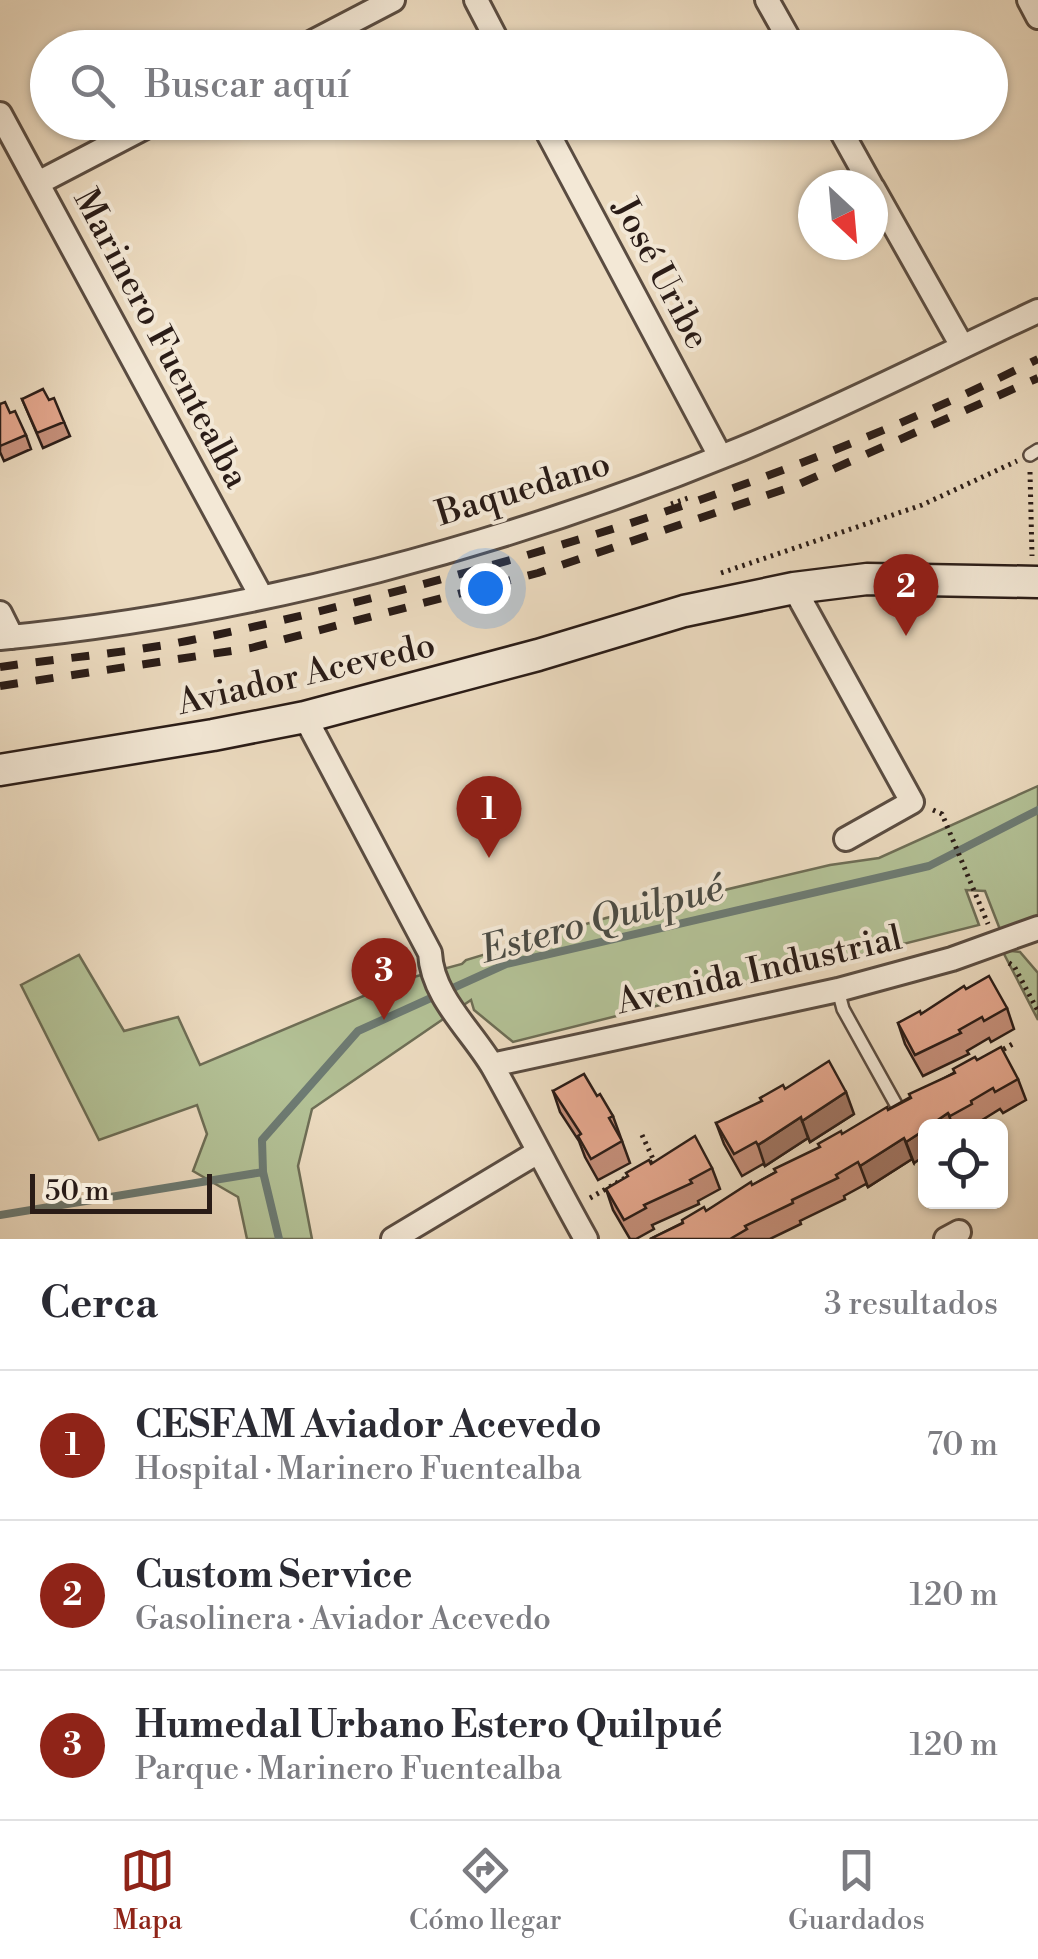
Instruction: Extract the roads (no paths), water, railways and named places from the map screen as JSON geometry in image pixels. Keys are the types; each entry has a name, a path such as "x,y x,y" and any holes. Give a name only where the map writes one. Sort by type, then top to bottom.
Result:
{"main road":[{"name":"Aviador Acevedo","path":"0,770 213,736 304,717 538,655 684,611 794,588 866,579 1035,582"}],"street":[{"path":"336,30 394,0"},
{"path":"476,0 492,30"},
{"path":"768,0 784,30"},
{"path":"1028,0 1038,16"},
{"name":"Marinero Fuentealba","path":"0,114 262,596"},
{"path":"38,183 121,140"},
{"name":"José Uribe","path":"552,140 720,456"},
{"path":"846,140 863,170"},
{"path":"888,215 962,346"},
{"name":"Baquedano","path":"6,638 147,620 262,596 490,538 612,499 720,456 1038,312"},
{"path":"794,588 912,802 846,839"},
{"path":"0,614 6,638"},
{"path":"304,717 430,954 431,970 454,1014 492,1065 586,1239"},
{"name":"Avenida Industrial","path":"492,1065 838,990 1036,934"},
{"path":"393,1239 538,1152"}],"lane":[{"path":"838,990 843,1009 898,1108"}],"waterway":[{"name":"Estero Quilpué","path":"279,1239 263,1172 262,1140 358,1031 506,964 929,866 1038,810"},
{"path":"0,1215 263,1172"}],"railway":[{"path":"0,667 141,649 230,632 524,556 785,469 913,417 1038,359"},
{"path":"0,686 251,648 538,573 797,485 1038,378"}],"place":[{"name":"Custom Service","path":"906,636"},
{"name":"CESFAM Aviador Acevedo","path":"489,858"},
{"name":"Humedal Urbano Estero Quilpué","path":"384,1020"}]}
